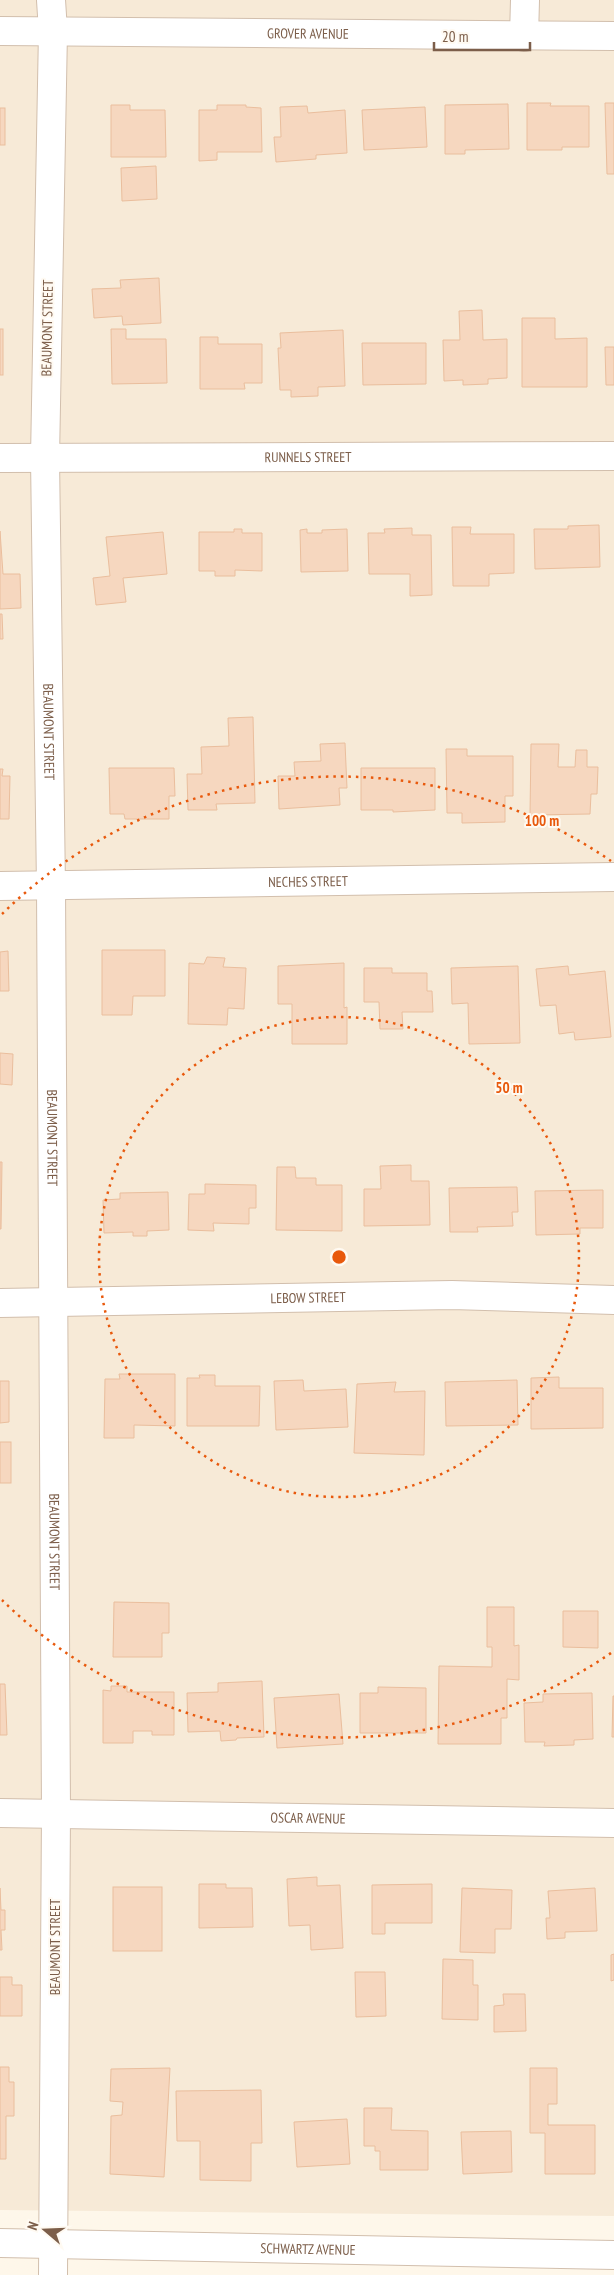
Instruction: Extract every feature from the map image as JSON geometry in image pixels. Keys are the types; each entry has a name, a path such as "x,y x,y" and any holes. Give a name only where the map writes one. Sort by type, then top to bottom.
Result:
{"street":[{"name":"BEAUMONT STREET","path":"51,0 53,31 45,458 51,887 56,1812 53,2275"},
{"path":"524,37 525,0"},
{"name":"GROVER AVENUE","path":"0,31 524,37 614,36"},
{"name":"RUNNELS STREET","path":"0,458 614,456"},
{"name":"NECHES STREET","path":"0,886 51,887 614,877"},
{"name":"LEBOW STREET","path":"0,1303 452,1296 614,1300"},
{"name":"OSCAR AVENUE","path":"0,1813 56,1812 614,1824"},
{"name":"SCHWARTZ AVENUE","path":"0,2243 53,2243 489,2264 614,2255"}],"shaded area":[{"path":"0,0 614,0 614,2216 0,2210"}],"building":[{"path":"527,103 551,103 550,106 589,106 589,147 562,147 562,150 527,150"},
{"path":"605,103 614,103 614,174 607,174"},
{"path":"508,104 509,149 465,150 465,154 445,154 445,105"},
{"path":"111,105 130,105 130,110 165,110 166,157 111,157"},
{"path":"217,105 246,105 246,107 261,108 262,152 217,152 217,160 199,161 199,110 217,110"},
{"path":"307,106 308,113 345,110 347,153 316,155 316,159 276,162 274,137 281,137 280,107"},
{"path":"425,107 427,147 364,150 362,110"},
{"path":"0,108 5,108 5,145 0,145"},
{"path":"156,166 157,199 122,201 121,168"},
{"path":"159,278 161,323 123,325 122,316 94,318 92,289 121,288 120,280"},
{"path":"482,310 483,340 507,339 507,378 488,379 488,384 463,385 463,380 444,381 443,340 460,340 459,311"},
{"path":"522,318 555,318 555,339 587,338 587,387 522,387"},
{"path":"0,329 3,329 3,375 0,375"},
{"path":"111,329 126,329 126,339 166,339 167,383 112,384"},
{"path":"343,330 345,386 318,387 318,396 291,397 291,390 280,390 278,348 281,348 280,333"},
{"path":"200,337 218,337 218,344 262,344 262,383 244,383 245,389 200,389"},
{"path":"362,343 426,343 426,384 363,385"},
{"path":"605,347 614,347 614,385 606,385"},
{"path":"599,525 600,567 535,569 534,529 568,529 568,526"},
{"path":"452,527 471,527 470,534 514,534 514,573 489,574 489,586 453,586"},
{"path":"412,528 412,535 431,535 432,595 410,596 410,574 369,574 368,533 385,533 384,529"},
{"path":"234,529 242,529 242,533 262,533 262,571 235,570 235,576 215,576 215,571 199,571 199,532 234,532"},
{"path":"307,529 307,533 322,533 322,530 347,529 348,571 301,572 300,530"},
{"path":"0,531 3,574 20,574 21,608 0,609"},
{"path":"163,532 167,574 123,578 126,602 96,605 93,578 110,576 106,537"},
{"path":"0,614 2,614 3,639 0,639"},
{"path":"253,717 255,803 216,804 217,810 188,810 187,774 202,774 201,747 229,746 228,718"},
{"path":"345,743 347,788 339,788 340,805 279,809 278,776 295,776 294,762 321,761 320,744"},
{"path":"531,744 559,744 558,767 575,767 576,750 587,750 587,767 598,767 597,794 591,794 590,814 530,815"},
{"path":"446,749 467,749 467,756 513,756 513,796 505,796 505,822 462,823 462,813 447,813"},
{"path":"109,768 174,768 175,796 169,796 169,819 125,819 124,814 110,814"},
{"path":"361,768 435,768 435,810 393,812 393,810 361,810"},
{"path":"0,769 3,769 2,776 10,776 9,819 0,819"},
{"path":"102,950 165,950 165,996 133,996 132,1015 102,1015"},
{"path":"8,951 9,991 0,991 0,952"},
{"path":"207,957 225,958 223,967 246,968 244,1009 228,1008 227,1025 188,1024 189,963 204,964"},
{"path":"344,963 344,1008 347,1007 347,1044 292,1044 292,1004 278,1004 278,966"},
{"path":"518,966 520,1043 469,1044 468,1003 452,1004 451,968"},
{"path":"568,966 569,975 605,971 611,1037 575,1040 574,1032 559,1034 556,1005 540,1006 536,969"},
{"path":"364,968 392,968 392,973 427,973 427,991 432,991 433,1012 402,1012 403,1029 380,1029 379,1002 364,1002"},
{"path":"0,1053 13,1054 12,1085 0,1084"},
{"path":"0,1162 2,1162 1,1229 0,1229"},
{"path":"411,1165 411,1181 429,1181 430,1225 364,1226 364,1189 381,1189 380,1166"},
{"path":"277,1167 295,1167 296,1178 316,1178 316,1185 342,1185 342,1231 276,1230"},
{"path":"205,1184 256,1185 256,1208 249,1208 249,1224 213,1223 214,1231 188,1230 189,1194 205,1194"},
{"path":"517,1187 518,1212 512,1212 513,1226 477,1227 478,1232 450,1232 449,1188"},
{"path":"603,1190 603,1228 580,1228 580,1234 536,1235 535,1191"},
{"path":"168,1192 169,1230 147,1231 147,1236 133,1236 133,1232 104,1233 103,1200 120,1199 120,1193"},
{"path":"119,1374 175,1374 175,1426 134,1425 134,1438 104,1438 105,1379 120,1379"},
{"path":"199,1375 215,1375 215,1386 260,1386 259,1426 187,1426 187,1378 200,1378"},
{"path":"559,1377 559,1388 603,1388 603,1428 531,1429 531,1378"},
{"path":"303,1380 304,1391 346,1389 348,1427 276,1430 274,1381"},
{"path":"517,1380 518,1425 446,1426 445,1382"},
{"path":"0,1381 9,1381 9,1422 0,1423"},
{"path":"396,1382 394,1392 425,1391 424,1455 354,1453 357,1384"},
{"path":"0,1442 11,1442 11,1483 0,1483"},
{"path":"114,1602 169,1603 169,1633 162,1633 162,1657 113,1657"},
{"path":"487,1607 514,1607 514,1646 519,1645 519,1680 507,1679 507,1718 501,1718 501,1744 438,1744 439,1666 492,1667 492,1647 487,1647"},
{"path":"563,1611 598,1611 598,1648 563,1647"},
{"path":"262,1681 264,1737 237,1738 236,1740 221,1741 220,1731 188,1732 187,1693 218,1692 218,1683"},
{"path":"0,1684 5,1684 7,1735 0,1735"},
{"path":"111,1686 127,1686 127,1692 174,1692 174,1735 152,1735 152,1731 133,1731 133,1743 103,1743 103,1690 111,1691"},
{"path":"378,1687 426,1688 426,1733 360,1733 360,1693 378,1693"},
{"path":"592,1693 593,1739 574,1740 574,1745 544,1746 545,1742 525,1742 524,1703 543,1702 543,1694"},
{"path":"339,1694 343,1744 277,1748 274,1698"},
{"path":"613,1696 614,1737 612,1737"},
{"path":"317,1877 317,1886 340,1885 343,1948 311,1950 310,1925 289,1926 287,1879"},
{"path":"199,1884 226,1884 226,1888 252,1888 253,1927 199,1928"},
{"path":"432,1884 432,1923 385,1923 385,1934 372,1934 372,1885"},
{"path":"113,1887 162,1887 162,1951 113,1951"},
{"path":"0,1888 1,1910 5,1910 5,1930 1,1930 2,1950 0,1950"},
{"path":"462,1888 512,1890 511,1929 495,1929 495,1953 460,1952"},
{"path":"595,1888 597,1931 565,1932 565,1938 547,1939 546,1918 550,1918 548,1891"},
{"path":"614,1954 614,1980 611,1981 611,1955"},
{"path":"443,1959 473,1960 473,1985 478,1985 478,2020 442,2019"},
{"path":"355,1972 385,1972 386,2016 356,2017"},
{"path":"0,1977 12,1977 12,1985 22,1985 22,2016 0,2016"},
{"path":"503,1994 525,1994 526,2031 494,2032 494,2006 504,2005"},
{"path":"0,2067 9,2067 9,2082 14,2082 14,2116 6,2116 6,2159 0,2159"},
{"path":"170,2068 164,2177 110,2174 111,2116 122,2115 123,2102 110,2101 111,2069"},
{"path":"530,2068 557,2068 557,2104 548,2104 548,2125 595,2125 595,2174 545,2174 545,2133 530,2133"},
{"path":"261,2090 262,2143 251,2143 251,2181 200,2180 200,2141 177,2141 176,2091"},
{"path":"364,2108 392,2108 391,2130 428,2131 428,2170 380,2170 380,2151 375,2151 375,2146 364,2146"},
{"path":"347,2119 350,2164 297,2167 294,2122"},
{"path":"511,2131 512,2172 463,2174 461,2132"}]}
